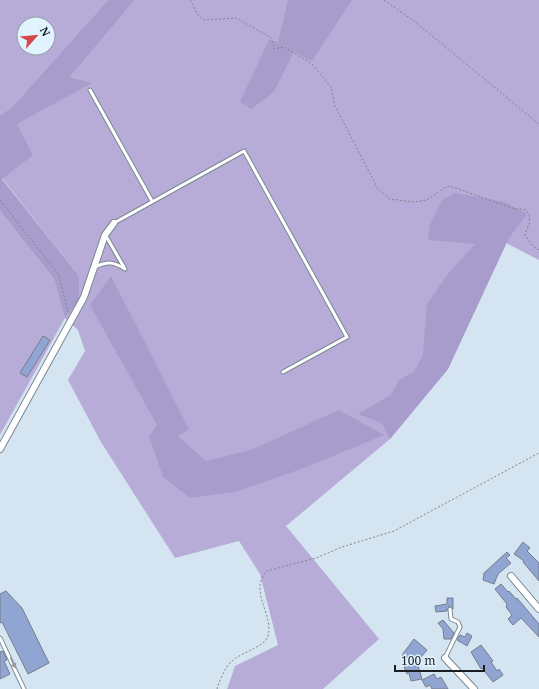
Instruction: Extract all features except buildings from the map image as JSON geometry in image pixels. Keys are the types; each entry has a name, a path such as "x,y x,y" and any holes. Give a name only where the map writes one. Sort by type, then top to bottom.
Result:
{"street":[{"path":"0,449 74,317 84,297 105,235 114,223"},
{"path":"511,576 539,609"},
{"path":"445,658 474,689"}],"lane":[{"path":"90,90 152,201"},
{"path":"114,223 244,151 347,337 283,372"},
{"path":"94,267 104,263 114,262 125,269 105,235"},
{"path":"445,658 460,627 458,622 450,617 450,609"},
{"path":"0,638 24,689"}],"path":[{"path":"190,0 198,15 204,20 236,18 270,37 274,44 274,49 284,47 317,70 331,87 335,106 371,177 378,189 390,199 414,202 427,200 444,188 450,186 512,208 526,210 530,216 525,236 533,246 539,250"},
{"path":"384,0 414,21 539,124"},
{"path":"0,200 59,275 68,313 74,317"},
{"path":"217,689 232,661 263,642 268,636 268,628 259,587 263,576 267,571 316,558 342,547 394,531 539,453"}],"shaded area":[{"path":"0,0 108,0 11,108 0,115"},
{"path":"108,0 135,0 70,77 92,83 17,124 33,155 2,179 79,276 79,300 65,318 54,279 0,211 0,115 11,108"},
{"path":"135,0 539,0 539,260 506,243 448,369 390,439 286,526 379,639 323,689 227,689 235,666 278,645 260,574 239,541 175,558 101,442 68,380 85,351 78,330 65,318 0,435 0,211 54,279 65,317 79,300 79,276 2,178 16,124 91,83 70,77"},
{"path":"288,0 352,0 312,61 294,52 273,93 251,109 240,102 269,40 278,42"},
{"path":"455,193 505,202 527,214 509,238 448,369 390,439 382,423 358,414 391,395 399,380 414,372 423,355 427,304 448,274 475,244 428,240 430,225 442,200"},
{"path":"111,276 189,429 178,436 206,461 251,450 339,410 384,435 304,468 235,492 190,498 163,477 149,436 157,425 90,305"}]}
